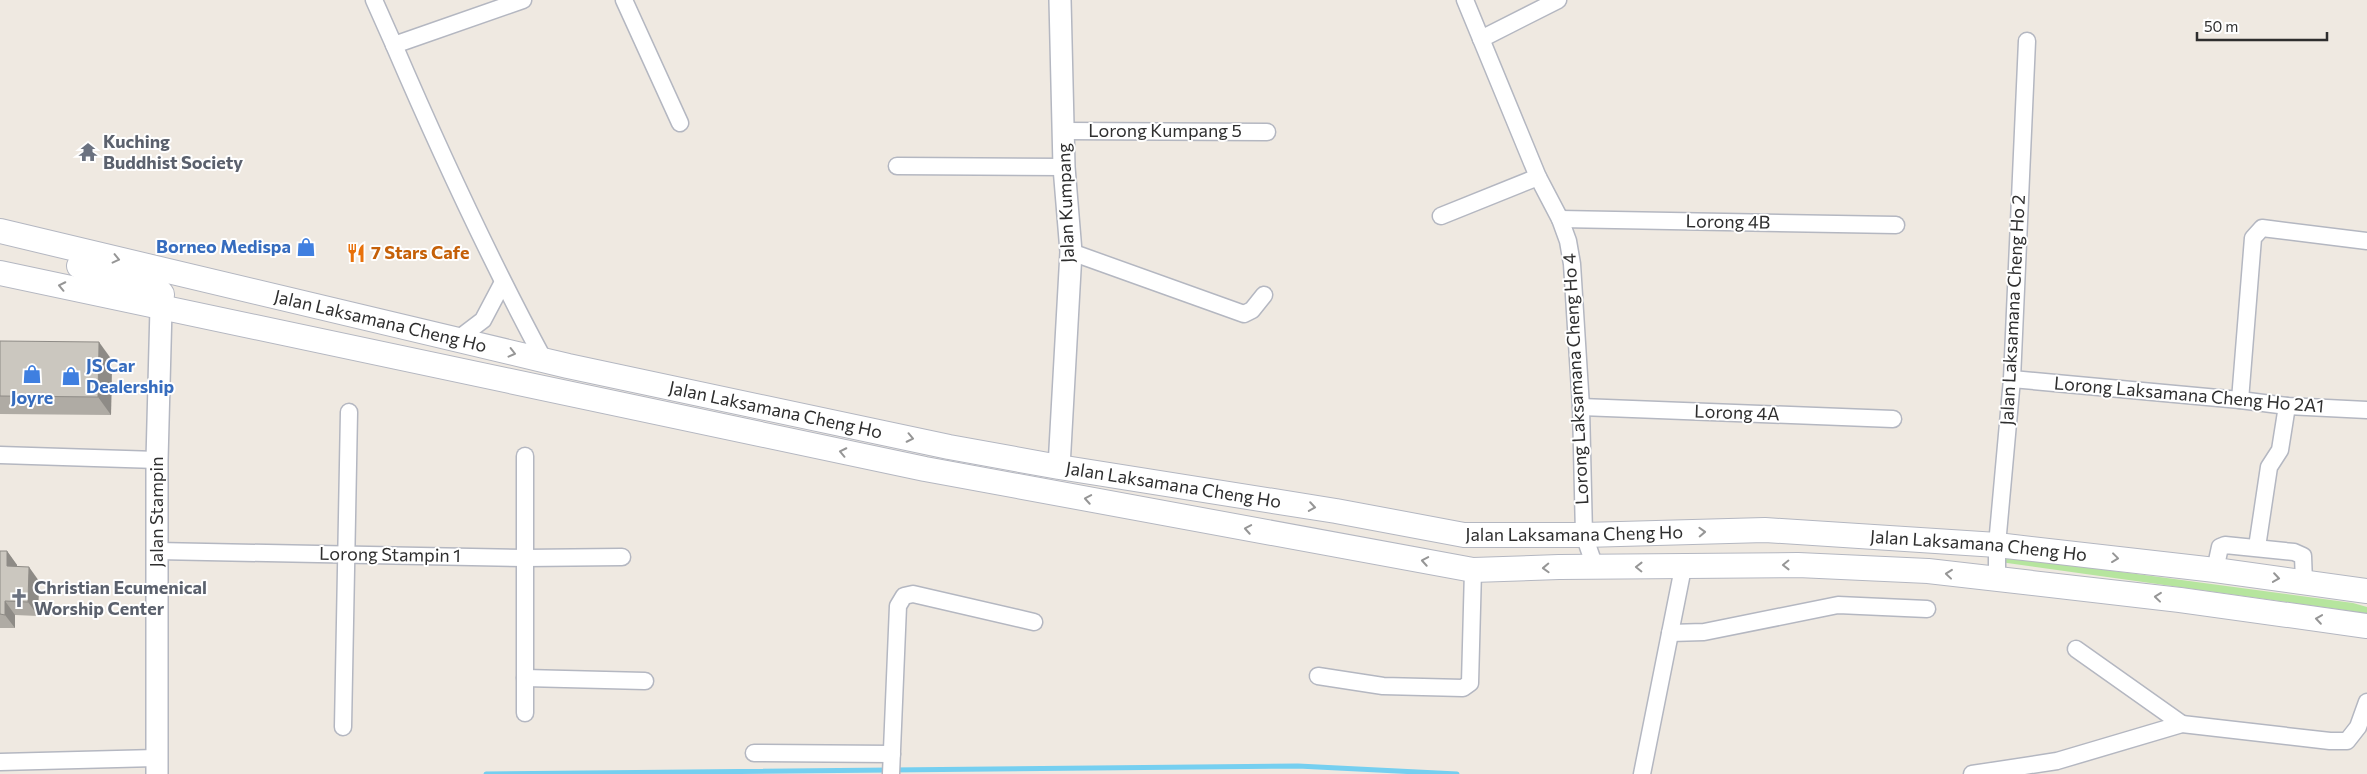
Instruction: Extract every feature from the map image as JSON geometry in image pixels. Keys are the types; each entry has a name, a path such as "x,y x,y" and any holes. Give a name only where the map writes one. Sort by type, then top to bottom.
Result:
{"main road":[{"path":"0,232 6,239 30,252 156,287 162,294 161,308"},
{"name":"Jalan Laksamana Cheng Ho","path":"0,232 544,360 949,447 1059,467 1327,509 1464,535 1584,535 1764,530 1997,544 2215,570 2367,591"},
{"name":"Jalan Laksamana Cheng Ho","path":"0,273 925,469 1473,570 1798,565 1928,572 2180,600 2367,626"}],"street":[{"path":"374,0 429,126 502,284 544,360"},
{"path":"394,45 523,0"},
{"path":"624,0 680,123"},
{"name":"Jalan Kumpang","path":"1059,467 1071,252 1064,167 1060,0"},
{"name":"Lorong Laksamana Cheng Ho 4","path":"1465,0 1538,177 1560,219 1568,241 1572,264 1581,407 1584,535 1595,567"},
{"path":"1481,39 1558,0"},
{"name":"Jalan Laksamana Cheng Ho 2","path":"1997,579 1997,544 2012,379 2026,41"},
{"name":"Lorong Kumpang 5","path":"1063,131 1267,132"},
{"path":"896,166 1064,167"},
{"path":"1440,216 1538,177"},
{"name":"Lorong 4B","path":"1560,219 1896,225"},
{"path":"2240,400 2253,238 2262,228 2367,241"},
{"path":"1071,252 1244,314 1252,310 1264,295"},
{"path":"458,339 483,320 502,284"},
{"name":"Jalan Stampin","path":"157,767 157,460 161,308"},
{"name":"Lorong Laksamana Cheng Ho 2A1","path":"2012,379 2287,406 2367,410"},
{"path":"2257,547 2269,467 2280,450 2287,406"},
{"name":"Lorong 4A","path":"1581,407 1894,419"},
{"path":"342,727 349,412"},
{"path":"0,455 157,460"},
{"path":"524,456 525,713"},
{"path":"2215,570 2220,547 2225,545 2257,547 2294,552 2303,556 2304,582"},
{"name":"Lorong Stampin 1","path":"157,551 524,558 622,557"},
{"path":"1642,774 1683,568"},
{"path":"1318,676 1383,686 1463,688 1470,683 1473,570"},
{"path":"754,753 891,764 898,606 904,596 913,594 1034,622"},
{"path":"1670,633 1704,632 1838,605 1926,609"},
{"path":"2076,650 2182,724"},
{"path":"525,678 645,681"},
{"path":"1972,774 2057,761 2182,724 2347,741 2358,727 2367,702"},
{"path":"0,762 157,767"}],"green space":[{"path":"2002,556 2353,603 2367,607 2367,615 2351,611 2000,562"}],"building":[{"path":"0,341 99,342 98,397 0,396"},
{"path":"0,551 7,551 7,566 29,567 28,602 5,601 5,615 0,614"}],"waterway":[{"path":"486,774 1298,766 1457,774"}],"place":[{"name":"Kuching Buddhist Society","path":"88,152"},
{"name":"Borneo Medispa","path":"306,247"},
{"name":"7 Stars Cafe","path":"356,253"},
{"name":"Joyre","path":"32,374"},
{"name":"JS Car Dealership","path":"71,376"},
{"name":"Christian Ecumenical Worship Center","path":"19,598"}]}
